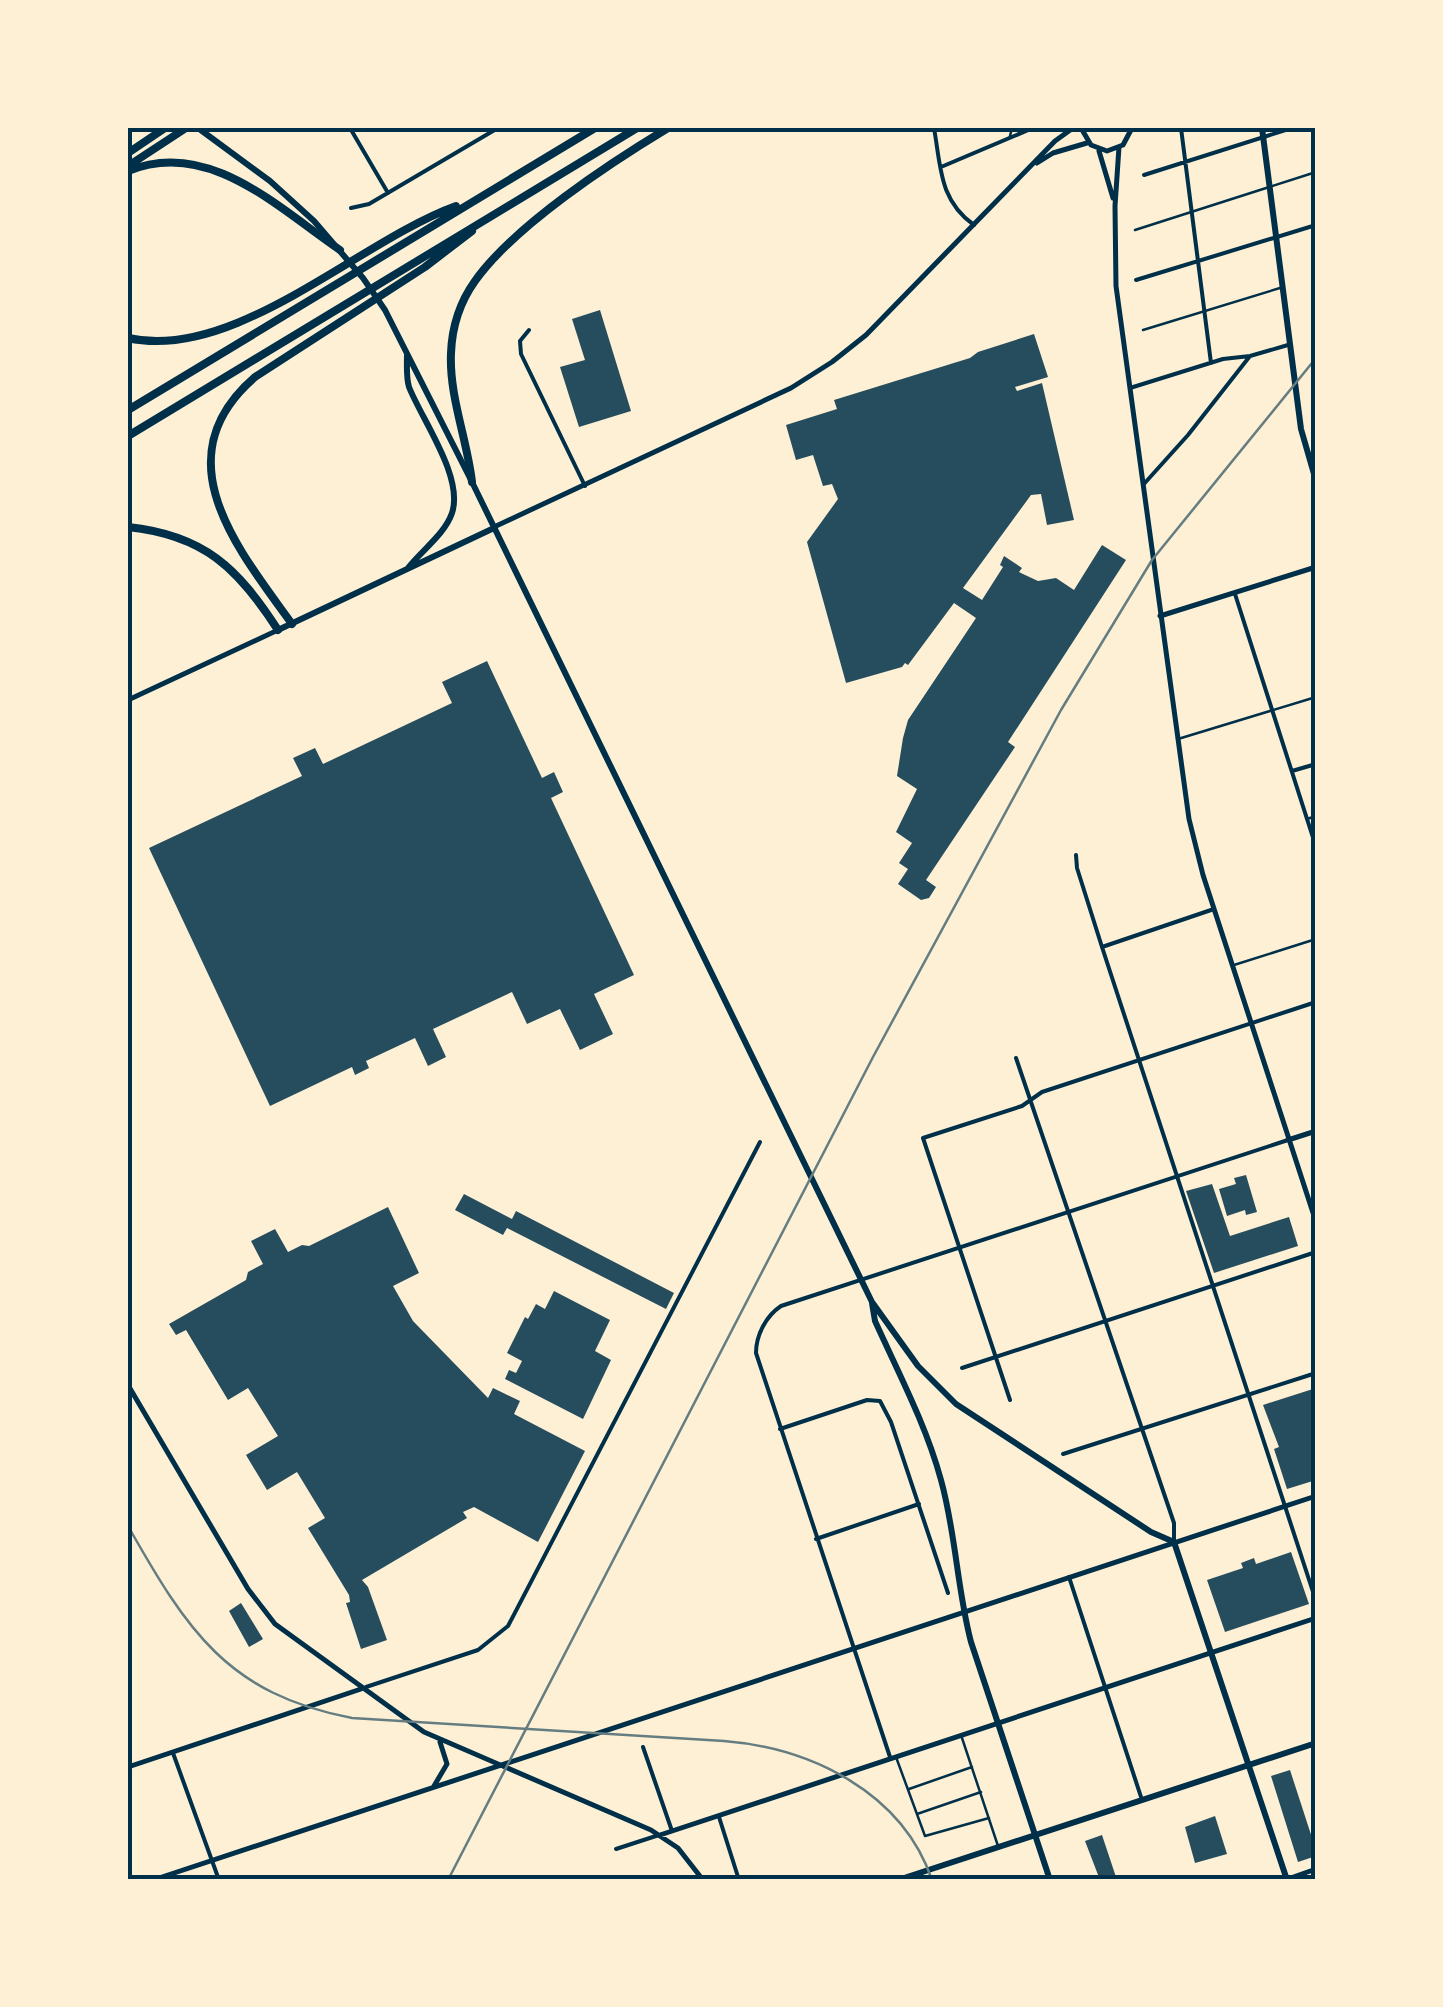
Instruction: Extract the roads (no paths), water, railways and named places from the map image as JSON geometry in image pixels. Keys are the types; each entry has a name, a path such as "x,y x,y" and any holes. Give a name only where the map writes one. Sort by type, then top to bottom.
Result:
{"highway":[{"path":"128,154 165,128"},
{"path":"128,169 186,128"},
{"path":"128,338 162,342 207,332 278,304 474,200 595,128"},
{"path":"128,436 637,128"},
{"path":"472,482 450,364 454,324 467,292 498,253 566,198 668,128"},
{"path":"128,169 174,160 217,170 340,250"},
{"path":"292,624 226,528 214,486 214,435 226,409 244,386 425,267 503,208"},
{"path":"128,410 335,283 369,257"},
{"path":"128,527 180,538 222,561 252,591 278,630"}],"main road":[{"path":"198,128 270,181 340,250 385,310 872,1302 918,1366 956,1404 1150,1532 1174,1542 1286,1879"},
{"path":"1262,132 1303,443 1316,481"},
{"path":"406,349 407,382 445,464 454,498 444,529 408,568"},
{"path":"278,630 494,528"},
{"path":"872,1302 874,1319 921,1420 941,1481 963,1611 1050,1880"},
{"path":"898,1880 1316,1743"}],"street":[{"path":"350,128 388,193"},
{"path":"351,208 369,204 498,128"},
{"path":"934,128 952,206 974,226"},
{"path":"941,168 1033,128"},
{"path":"494,528 791,388 832,362 866,335 1055,140 1073,128"},
{"path":"1081,128 1106,166 1115,206"},
{"path":"1133,128 1119,147 1116,286 1191,830 1316,1222"},
{"path":"1181,128 1211,362"},
{"path":"1144,175 1262,132 1292,128"},
{"path":"1030,167 1053,153 1088,142"},
{"path":"1098,149 1119,147"},
{"path":"1136,280 1316,225"},
{"path":"529,330 520,343 521,354 586,486"},
{"path":"1130,388 1211,362 1291,345"},
{"path":"1142,485 1188,436 1250,356"},
{"path":"1160,616 1316,567"},
{"path":"1235,594 1316,847"},
{"path":"128,700 278,630"},
{"path":"1292,771 1316,764"},
{"path":"1076,855 1138,1059 1316,1600"},
{"path":"1102,947 1214,910"},
{"path":"1010,1400 923,1138 1030,1100 1042,1092 1316,1002"},
{"path":"1016,1058 1174,1523 1174,1542"},
{"path":"893,1756 779,1429 756,1353 762,1328 782,1306 1316,1131"},
{"path":"128,1767 478,1650 496,1639 517,1612 760,1142"},
{"path":"962,1368 1316,1252"},
{"path":"1063,1454 1316,1373"},
{"path":"128,1385 260,1607 286,1633 408,1722 439,1740 660,1835 688,1858 703,1880"},
{"path":"779,1429 867,1400 879,1400 891,1422 948,1594"},
{"path":"153,1880 1316,1496"},
{"path":"816,1538 919,1504"},
{"path":"1069,1576 1142,1800"},
{"path":"616,1849 1316,1618"},
{"path":"434,1786 447,1764 439,1740"},
{"path":"643,1747 672,1830"},
{"path":"172,1752 220,1880"},
{"path":"718,1815 739,1880"},
{"path":"1286,1879 1316,1869"}],"lane":[{"path":"1010,138 1012,128"},
{"path":"1135,230 1316,172"},
{"path":"1143,330 1283,287"},
{"path":"1177,740 1316,697"},
{"path":"1306,819 1316,816"},
{"path":"1232,965 1316,939"},
{"path":"961,1734 999,1846"},
{"path":"893,1756 922,1832 928,1837 989,1818"},
{"path":"907,1789 972,1767"},
{"path":"916,1814 981,1792"}],"railway":[{"path":"448,1880 873,1057 1061,710 1152,560 1316,358"},
{"path":"128,1526 192,1626 215,1652 273,1692 352,1718 724,1741 789,1753 849,1780 876,1799 918,1849 932,1880"}]}
